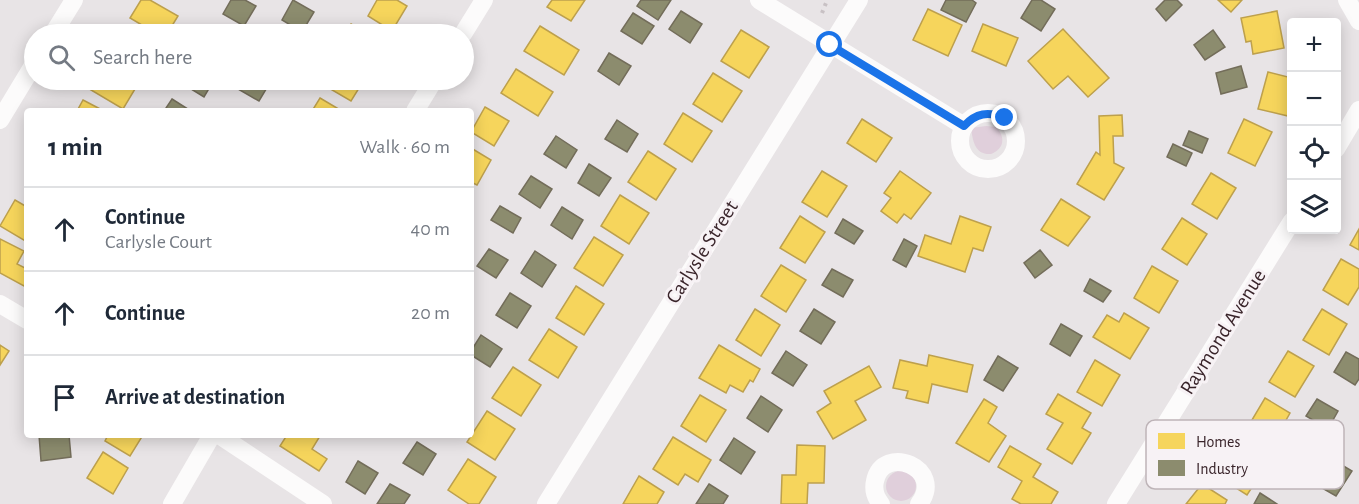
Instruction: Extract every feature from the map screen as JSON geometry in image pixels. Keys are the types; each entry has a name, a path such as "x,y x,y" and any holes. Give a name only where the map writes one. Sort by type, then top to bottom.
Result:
{"street":[{"path":"59,24 74,0"},
{"path":"469,24 484,0"},
{"path":"759,0 964,126"},
{"name":"Carlysle Street","path":"546,504 859,0"},
{"path":"1347,0 1359,21"},
{"path":"0,120 24,80"},
{"path":"417,108 428,90"},
{"path":"1341,141 1359,110"},
{"name":"Raymond Avenue","path":"1168,420 1287,229"},
{"path":"0,304 24,318"},
{"path":"172,504 210,438"},
{"path":"224,438 323,504"},
{"name":"Raymond Avenue","path":"1116,504 1146,456"},
{"path":"881,504 875,493 877,476 888,464 896,462 913,465 924,478 926,486 921,503"}],"path":[{"path":"822,13 826,3"}],"shaded area":[{"path":"996,127 1002,139 999,149 991,154 978,150 971,128"},
{"path":"901,471 911,476 916,486 911,496 901,501 891,496 886,486 891,476"}],"building: Homes":[{"path":"141,0 150,0 178,16 173,24 140,24 130,18"},
{"path":"377,0 397,0 407,6 396,24 381,24 368,16"},
{"path":"552,0 585,0 571,21 547,7"},
{"path":"1218,0 1242,0 1231,12"},
{"path":"928,9 962,25 948,56 913,40"},
{"path":"1277,11 1284,48 1253,54 1251,41 1246,42 1241,18"},
{"path":"983,24 1018,38 1006,66 972,51"},
{"path":"540,26 579,50 564,75 524,51"},
{"path":"1063,29 1109,78 1088,97 1068,76 1053,89 1028,61"},
{"path":"741,30 769,47 749,78 721,61"},
{"path":"516,69 553,92 538,116 501,93"},
{"path":"1268,72 1287,77 1287,116 1258,109"},
{"path":"713,73 742,91 722,122 693,104"},
{"path":"91,90 134,90 124,108"},
{"path":"332,90 358,90 351,101"},
{"path":"320,98 337,108 314,108"},
{"path":"83,100 98,108 79,108"},
{"path":"485,107 509,121 494,146 474,134 474,127"},
{"path":"683,113 712,131 692,162 664,144"},
{"path":"1122,115 1123,136 1113,136 1114,163 1124,168 1104,200 1077,184 1096,152 1100,155 1099,116"},
{"path":"862,119 892,138 876,162 847,143"},
{"path":"1244,119 1272,132 1255,166 1228,153"},
{"path":"474,150 491,160 477,185 474,184"},
{"path":"648,151 676,169 656,200 628,182"},
{"path":"822,171 847,186 827,217 802,202"},
{"path":"900,171 931,193 911,219 904,214 897,223 881,211 891,198 884,193"},
{"path":"1211,173 1236,188 1217,219 1192,204"},
{"path":"620,195 649,213 629,244 601,226"},
{"path":"1061,199 1090,217 1068,246 1041,230"},
{"path":"15,200 24,205 24,240 0,226"},
{"path":"800,216 825,232 805,263 780,248"},
{"path":"960,216 991,227 983,251 973,248 965,272 918,256 925,235 951,244"},
{"path":"1182,218 1207,234 1187,265 1162,249"},
{"path":"1359,229 1359,250 1350,245"},
{"path":"594,237 623,255 603,286 574,268"},
{"path":"0,239 24,251 17,264 24,268 24,286 0,273"},
{"path":"1341,259 1359,269 1359,287 1348,305 1323,290"},
{"path":"781,265 806,280 786,312 761,296"},
{"path":"1152,266 1178,281 1159,313 1134,298"},
{"path":"576,286 604,304 584,335 556,318"},
{"path":"755,309 780,325 761,356 736,340"},
{"path":"1322,309 1347,324 1329,355 1303,340"},
{"path":"1124,313 1149,328 1130,359 1093,337 1107,315 1119,322"},
{"path":"549,329 577,347 558,378 529,360"},
{"path":"0,345 9,351 0,365"},
{"path":"719,345 760,369 753,382 750,380 743,392 730,385 726,393 699,378"},
{"path":"1288,351 1314,366 1295,397 1269,382"},
{"path":"929,355 973,365 967,392 932,384 928,403 906,398 908,391 893,388 900,360 927,366"},
{"path":"1095,360 1120,375 1102,406 1077,392"},
{"path":"869,366 881,387 855,401 866,420 833,439 817,412 831,403 824,391"},
{"path":"513,367 541,385 521,416 492,398"},
{"path":"1058,394 1091,413 1082,428 1091,433 1072,464 1047,449 1063,423 1046,414"},
{"path":"700,395 726,410 706,442 681,426"},
{"path":"1265,398 1290,413 1286,420 1252,420"},
{"path":"984,399 997,407 988,423 1006,436 989,462 956,443"},
{"path":"487,411 515,429 495,460 467,442 470,438 474,438 474,431"},
{"path":"673,437 711,460 698,482 685,474 678,485 653,469"},
{"path":"106,438 141,438 130,456 105,441"},
{"path":"285,438 319,438 312,449 327,459 319,471 280,446"},
{"path":"797,445 825,446 824,483 808,483 807,504 781,504 782,475 796,475"},
{"path":"1010,446 1041,464 1033,477 1058,492 1051,504 1021,504 1012,499 1022,481 998,467"},
{"path":"103,452 128,468 113,494 87,478"},
{"path":"468,459 496,477 479,504 469,504 448,490"},
{"path":"639,476 664,492 657,504 623,504"},
{"path":"1198,489 1210,489 1227,500 1225,504 1186,504"},
{"path":"1238,489 1251,489 1247,495"}],"building: Industry":[{"path":"231,0 245,0 256,6 245,24 240,24 223,14"},
{"path":"293,0 314,12 307,24 289,24 282,20"},
{"path":"641,0 671,0 658,20 637,6"},
{"path":"946,0 972,0 976,3 966,22 941,10"},
{"path":"1032,0 1041,0 1055,9 1041,31 1021,18"},
{"path":"1165,0 1177,0 1182,5 1166,21 1156,9"},
{"path":"681,11 702,24 690,43 669,29"},
{"path":"633,13 654,26 642,44 621,31"},
{"path":"1213,30 1225,47 1205,60 1194,45"},
{"path":"609,53 631,66 619,85 598,71"},
{"path":"1241,66 1247,87 1221,94 1216,73"},
{"path":"193,90 208,90 204,97"},
{"path":"240,90 266,90 259,101"},
{"path":"172,99 186,108 166,108"},
{"path":"617,120 638,134 627,152 605,139"},
{"path":"1189,131 1208,139 1202,153 1183,145"},
{"path":"556,136 577,150 566,168 544,154"},
{"path":"1173,144 1192,153 1186,166 1167,157"},
{"path":"589,164 611,178 599,196 578,183"},
{"path":"531,176 552,189 540,208 519,194"},
{"path":"500,206 521,218 513,233 491,220"},
{"path":"562,207 583,220 572,239 551,225"},
{"path":"843,219 863,231 854,244 835,233"},
{"path":"904,239 917,246 906,267 893,260"},
{"path":"489,249 508,260 496,278 477,266"},
{"path":"1040,250 1052,265 1035,278 1024,263"},
{"path":"535,251 556,265 542,287 521,273"},
{"path":"832,269 853,280 843,297 822,285"},
{"path":"1090,279 1111,291 1103,302 1084,291"},
{"path":"510,293 531,306 517,328 496,315"},
{"path":"814,309 835,322 821,344 800,331"},
{"path":"1061,324 1082,336 1070,356 1050,344"},
{"path":"481,335 502,349 490,367 474,357 474,346"},
{"path":"786,351 807,365 793,386 772,373"},
{"path":"1346,352 1359,359 1359,379 1355,385 1334,372"},
{"path":"998,356 1018,368 1003,391 984,380"},
{"path":"761,396 782,410 768,432 747,418"},
{"path":"1317,399 1338,411 1333,420 1313,420 1306,416"},
{"path":"39,438 69,438 71,457 41,461"},
{"path":"734,438 755,452 741,474 720,460"},
{"path":"417,442 436,454 423,475 403,463"},
{"path":"358,461 378,473 365,494 346,482"},
{"path":"1344,466 1352,471 1344,484"},
{"path":"390,484 410,495 404,504 377,504"},
{"path":"709,484 728,496 723,504 696,504"},
{"path":"1324,489 1340,489 1336,496"},
{"path":"1260,493 1277,504 1254,504"}],"route":[{"path":"830,45 964,126 970,119 987,113 1005,118"}]}
